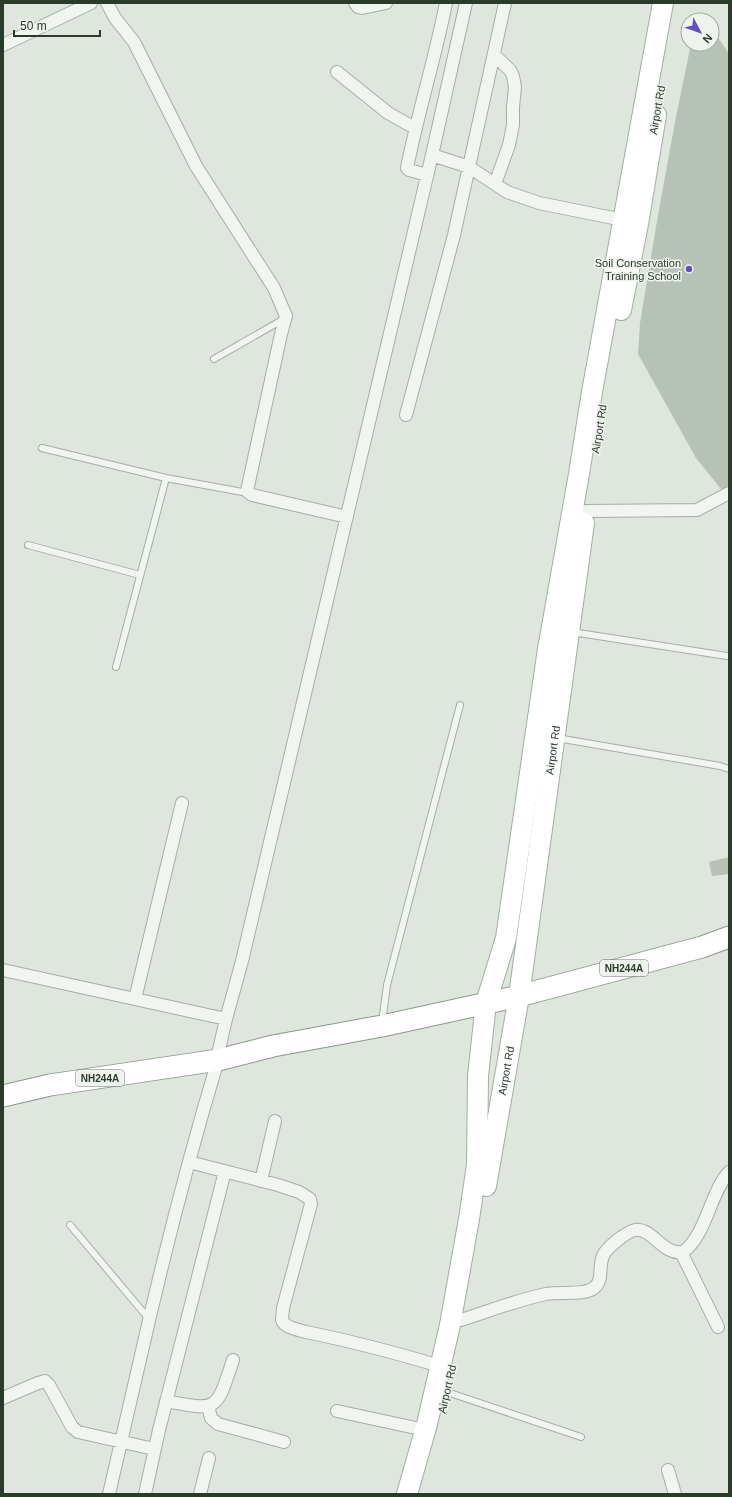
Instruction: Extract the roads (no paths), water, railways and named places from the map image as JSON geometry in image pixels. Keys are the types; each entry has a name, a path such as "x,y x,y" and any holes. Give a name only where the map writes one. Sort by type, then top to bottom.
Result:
{"highway":[{"name":"NH244A","path":"3,1096 50,1085 218,1060 273,1046 382,1026 519,996 702,947 729,937"}],"main road":[{"path":"407,1494 425,1430 450,1325 477,1165 478,1076 486,1003 506,938 548,649 623,220 663,3"},
{"name":"Airport Rd","path":"420,1494 447,1392 519,996 586,511 609,370 638,224 675,3"}],"street":[{"path":"3,45 91,3"},
{"path":"107,3 115,18 134,42 196,166 274,288 284,311 286,319 281,334 249,482 248,493 346,517"},
{"path":"355,3 358,7 362,8 386,3"},
{"path":"427,175 409,170 407,168 415,128 439,39 446,3"},
{"path":"406,415 454,235 464,165 494,56 505,3"},
{"path":"108,1494 125,1442 150,1320 196,1131 218,1060 226,1019 242,961 427,175 437,156 464,4"},
{"path":"494,56 510,70 515,87 513,124 509,145 495,184"},
{"path":"337,72 388,113 415,128"},
{"path":"437,156 464,165 507,192 539,203 623,220"},
{"path":"586,511 697,510 729,493"},
{"path":"135,999 182,803"},
{"path":"3,970 226,1019"},
{"path":"260,1180 275,1121"},
{"path":"189,1162 224,1170 299,1192 307,1197 311,1202 283,1308 282,1323 301,1330 372,1347 440,1366"},
{"path":"144,1494 150,1448 166,1401 224,1170"},
{"path":"461,1320 547,1294 590,1290 595,1287 600,1278 602,1261 606,1252 628,1232 636,1230 643,1231 673,1252 681,1252 690,1246 695,1239 715,1194 724,1177 729,1172"},
{"path":"681,1252 718,1327"},
{"path":"166,1401 202,1407 214,1404 221,1396 233,1360"},
{"path":"3,1398 38,1383 45,1382 49,1385 75,1430 82,1434 150,1448"},
{"path":"208,1406 211,1418 218,1424 284,1442"},
{"path":"337,1411 425,1430"},
{"path":"200,1494 209,1458"},
{"path":"668,1470 675,1494"}],"lane":[{"path":"214,359 286,319"},
{"path":"42,448 166,478 248,493"},
{"path":"116,667 166,478"},
{"path":"28,545 140,575"},
{"path":"569,631 728,656"},
{"path":"382,1026 387,985 460,705"},
{"path":"554,738 720,766 729,769"},
{"path":"70,1225 150,1320"},
{"path":"447,1392 581,1437"}],"place":[{"name":"Soil Conservation Training School","path":"689,269"}]}
